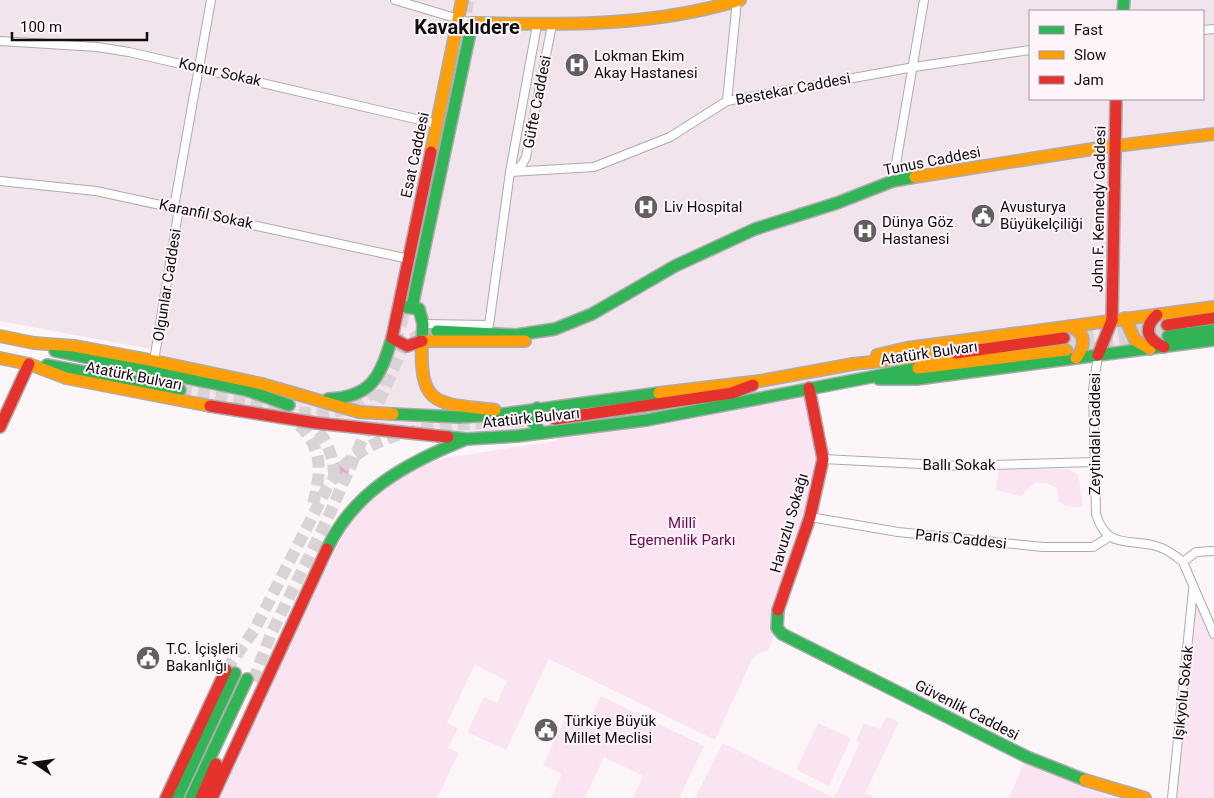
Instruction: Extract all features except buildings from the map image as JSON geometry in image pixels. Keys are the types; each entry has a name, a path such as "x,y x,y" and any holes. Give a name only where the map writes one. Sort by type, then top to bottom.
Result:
{"main road":[{"name":"Esat Caddesi","path":"311,399 343,399 362,394 376,379 392,338 462,0"},
{"path":"472,22 614,25 700,14 738,0"},
{"name":"Esat Caddesi","path":"412,307 472,22"},
{"name":"John F. Kennedy Caddesi","path":"1112,320 1116,100"},
{"name":"Tunus Caddesi","path":"438,331 516,335 555,328 592,314 675,266 755,230 837,203 893,181 1115,146 1214,134"},
{"path":"397,316 406,307 419,309 424,324 421,382 431,396 441,402 512,412"},
{"path":"854,364 907,348 1214,307"},
{"name":"Tunus Caddesi","path":"422,341 516,343 558,335 584,323 592,314"},
{"path":"1158,315 1150,323 1149,337 1153,342 1214,318"},
{"path":"1125,318 1135,340 1150,349"},
{"path":"1098,355 1112,320"},
{"path":"1071,326 1080,331 1084,340 1084,347 1076,358"},
{"path":"866,378 917,379 1150,349 1166,336 1214,330"},
{"name":"Atatürk Bulvarı","path":"0,336 34,343 74,346 262,384 359,412 459,417 512,412 733,383 760,382 854,364 956,353 1064,338"},
{"path":"1166,336 1214,340"},
{"path":"392,338 396,342 407,346 422,341"},
{"path":"34,343 73,355 246,390 289,405"},
{"name":"Atatürk Bulvarı","path":"0,358 29,364 66,378 276,418 467,439 541,433 648,420 912,369 1066,350"},
{"path":"0,427 29,364 68,368 180,390"},
{"path":"555,419 732,393 760,382"},
{"name":"Havuzlu Sokağı","path":"782,634 777,628 778,614 810,517 823,459 809,388"},
{"path":"537,408 534,422 541,433"},
{"path":"212,798 332,540 344,520 359,500 382,479 425,455 467,439"},
{"name":"Güvenlik Caddesi","path":"782,634 1042,764 1106,788 1145,798"},
{"path":"166,798 230,672 177,798"},
{"path":"191,798 250,680 201,798"}],"street":[{"name":"Olgunlar Caddesi","path":"154,362 211,0"},
{"path":"395,0 458,20 472,22"},
{"path":"727,101 738,0"},
{"path":"893,181 924,0"},
{"name":"Güfte Caddesi","path":"424,324 489,325 510,172 538,24"},
{"name":"Güfte Caddesi","path":"510,172 522,165 526,157 552,25"},
{"name":"Konur Sokak","path":"0,41 97,47 200,67 437,124"},
{"name":"Bestekar Caddesi","path":"510,172 594,167 670,137 727,101 914,66 1029,50"},
{"path":"524,100 538,102"},
{"name":"Karanfil Sokak","path":"0,181 89,190 177,207 409,259"},
{"name":"Zeytindalı Caddesi","path":"1098,355 1093,390 1096,514 1100,525 1110,537"},
{"name":"Ballı Sokak","path":"823,459 960,466 1095,462"},
{"name":"Paris Caddesi","path":"810,517 898,532 1042,548 1093,547 1110,537"},
{"path":"1110,537 1122,542 1156,546 1170,552 1183,562 1214,634"},
{"path":"1183,562 1196,552 1214,551"},
{"name":"Işıkyolu Sokak","path":"1172,798 1194,588"}],"shaded area":[{"path":"0,0 1214,0 1214,340 878,379 758,400 467,439 147,394 156,350 0,321"},
{"path":"340,462 346,465 349,471 346,477 340,480 334,477 331,471 334,465"}],"green space":[{"path":"419,309 422,341 396,342 401,311"},
{"name":"Millî Egemenlik Parkı","path":"809,388 823,459 777,628 768,651 758,653 752,659 715,740 549,659 506,750 467,732 484,697 497,703 507,681 475,665 447,723 458,728 448,748 459,753 437,798 220,798 303,615 350,523 365,507 405,472 444,458 557,441 557,438 576,435 577,428"},
{"path":"999,469 1068,469 1078,475 1083,506 1070,507 1059,502 1057,488 1046,483 1034,483 1021,496 996,490"},
{"path":"1194,588 1214,634 1214,798 1172,798"},
{"path":"601,696 704,746 679,798 633,798 643,776 604,757 585,798 551,798 562,774 543,765 569,711 589,720"},
{"path":"886,716 899,722 865,793 876,798 834,798 860,743 856,741 864,723 880,729"},
{"path":"818,723 851,738 829,786 796,770"},
{"path":"723,743 834,798 695,798"},
{"path":"1024,763 1114,798 1009,798"}],"tunnel":[{"path":"403,319 469,0"},
{"path":"395,343 403,319"},
{"path":"1064,338 1167,325"},
{"path":"253,681 271,634 326,522 401,352 416,337 437,331"},
{"path":"1066,350 1168,336"},
{"path":"281,410 310,413 339,411 364,399 375,389 383,376"},
{"path":"180,390 258,404 277,411 293,421 307,434 318,457 318,478 313,504"},
{"path":"307,418 319,431 328,446 333,462 334,480"},
{"path":"226,670 255,629 327,488 338,472 351,459 372,445 421,429 476,423 555,419"}],"traffic: fast":[{"path":"1123,10 1124,0"},
{"path":"412,307 471,28"},
{"path":"437,331 516,335 555,329 592,314 675,266 755,229 837,203 893,181 915,177"},
{"path":"406,307 419,309 423,324 422,341"},
{"path":"1168,336 1214,330"},
{"path":"328,399 355,394 372,382 383,364 392,338"},
{"path":"879,379 917,379 1214,340"},
{"path":"55,351 246,390 289,405"},
{"path":"47,365 180,390"},
{"path":"448,437 467,439 517,436 647,420 918,368"},
{"path":"393,414 459,417 495,415 659,393"},
{"path":"537,408 533,422 541,433"},
{"path":"327,549 338,529 352,511 384,481 422,459 464,440"},
{"path":"778,610 777,628 782,634 1027,757 1085,780"},
{"path":"177,798 235,673"},
{"path":"191,798 247,679"}],"traffic: slow":[{"path":"431,152 462,0"},
{"path":"471,28 472,23 574,24 640,20 706,9 740,0"},
{"path":"915,177 1099,148 1214,134"},
{"path":"877,355 907,348 1214,307"},
{"path":"1125,318 1135,340 1150,349"},
{"path":"1071,326 1080,333 1083,340 1082,349 1076,358"},
{"path":"0,336 34,343 74,346 154,361 262,384 359,412 393,414"},
{"path":"422,341 525,341"},
{"path":"422,341 424,379 428,390 436,398 459,406 495,410"},
{"path":"918,368 1066,350"},
{"path":"659,393 760,381 853,364 956,353"},
{"path":"0,358 29,364 66,378 210,406"},
{"path":"1085,780 1145,798"}],"traffic: jam":[{"path":"1112,320 1116,100"},
{"path":"422,341 407,346 392,338 431,152"},
{"path":"1157,315 1152,320 1148,329 1149,334 1154,341 1164,347"},
{"path":"1167,325 1214,318"},
{"path":"1098,355 1112,320"},
{"path":"956,353 1064,338"},
{"path":"0,427 29,364"},
{"path":"555,419 732,393 753,385"},
{"path":"778,610 810,517 823,459 809,388"},
{"path":"210,406 316,423 448,437"},
{"path":"212,798 327,549"},
{"path":"166,798 226,670"},
{"path":"201,798 216,764"}],"place":[{"name":"Lokman Ekim Akay Hastanesi","path":"577,65"},
{"name":"Liv Hospital","path":"646,207"},
{"name":"Avusturya Büyükelçiliği","path":"983,216"},
{"name":"Dünya Göz Hastanesi","path":"865,231"},
{"name":"T.C. İçişleri Bakanlığı","path":"148,658"},
{"name":"Türkiye Büyük Millet Meclisi","path":"546,730"}],"district":[{"name":"Kavaklıdere","path":"467,27"}]}
